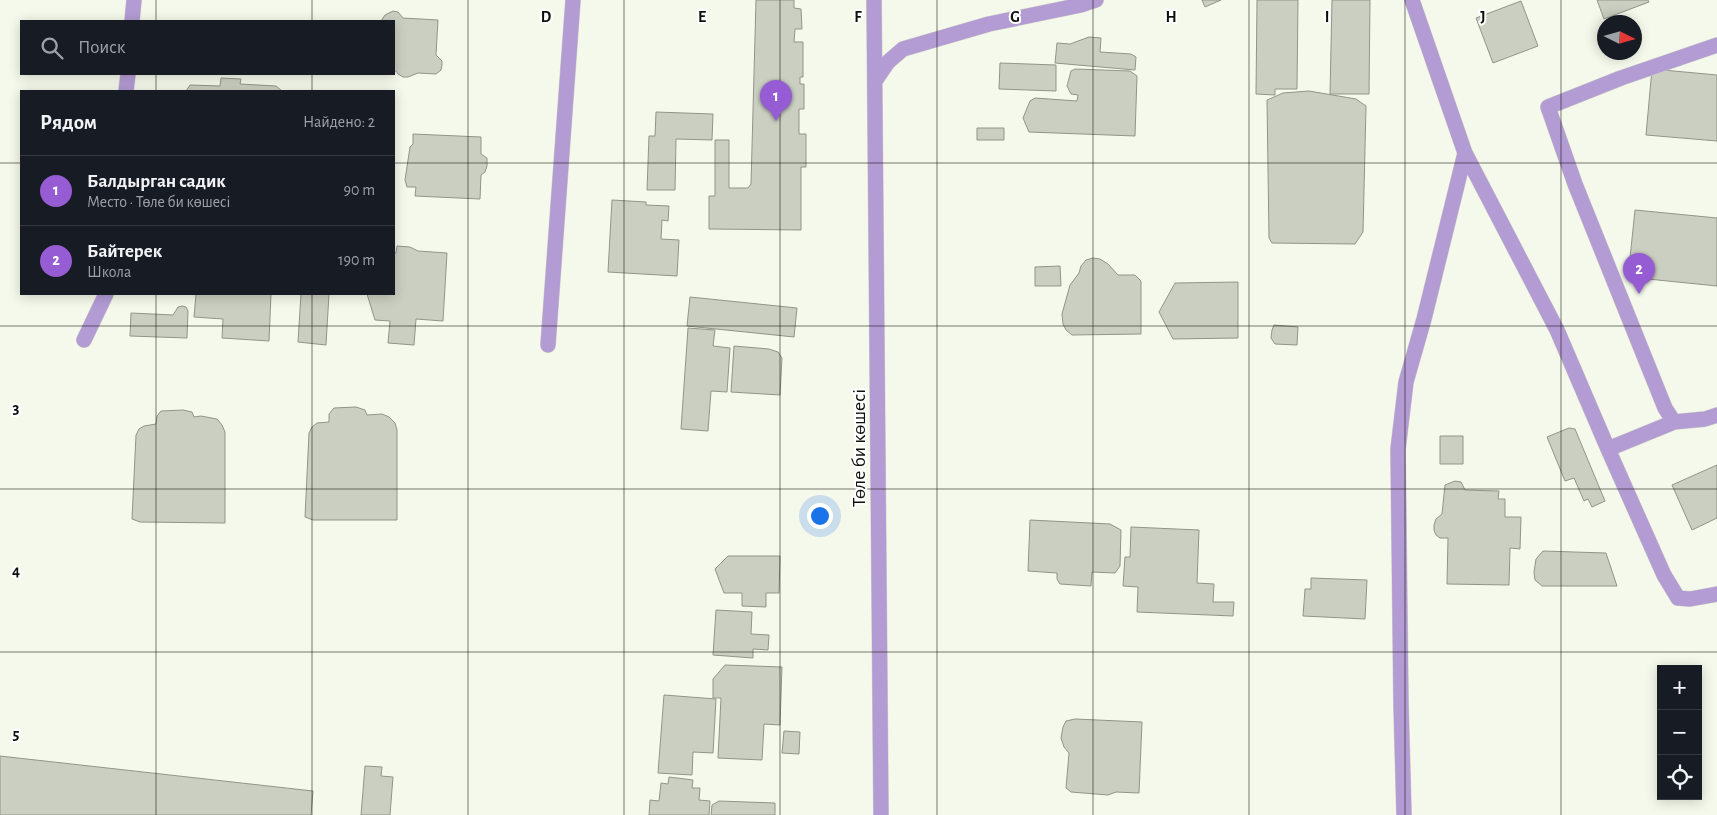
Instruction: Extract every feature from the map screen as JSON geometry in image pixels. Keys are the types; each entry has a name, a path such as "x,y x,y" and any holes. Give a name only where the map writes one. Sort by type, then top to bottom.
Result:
{"street":[{"path":"132,20 134,0"},
{"path":"548,345 573,0"},
{"name":"Төле би көшесі","path":"874,0 881,815"},
{"path":"875,81 888,62 902,49 989,24 1081,5 1096,0"},
{"path":"1412,0 1465,153 1557,330 1613,447 1664,575 1678,598 1690,599 1717,594"},
{"path":"1674,422 1661,400 1575,184 1548,106 1621,78 1717,45"},
{"path":"126,90 128,75"},
{"path":"1404,815 1400,705 1398,449 1406,382 1424,319 1465,153"},
{"path":"84,340 106,295"},
{"path":"1613,447 1674,422 1705,419 1717,415"}],"building":[{"path":"756,0 794,0 794,8 801,9 802,29 795,29 794,42 803,42 803,77 800,77 800,84 804,84 804,109 799,109 799,134 806,134 806,167 801,167 801,230 709,229 709,196 715,196 715,140 729,140 729,188 748,188 751,184"},
{"path":"1202,0 1221,0 1205,7"},
{"path":"1257,0 1298,0 1297,89 1275,89 1275,95 1256,94"},
{"path":"1332,0 1370,0 1369,94 1330,94"},
{"path":"1597,0 1648,0 1649,2 1615,15 1603,15"},
{"path":"1521,1 1538,46 1493,63 1476,18"},
{"path":"393,11 398,12 403,18 438,20 436,55 442,61 441,70 436,74 418,73 408,77 398,74 395,71 395,20 382,20 385,15"},
{"path":"1089,37 1101,38 1100,52 1131,54 1136,57 1135,70 1055,63 1057,43 1070,44"},
{"path":"1000,63 1056,65 1056,91 999,89"},
{"path":"1075,69 1130,71 1137,76 1135,136 1029,132 1023,118 1030,101 1035,98 1077,101 1078,95 1071,94 1067,86 1071,71"},
{"path":"1652,69 1717,75 1717,141 1646,135"},
{"path":"221,78 241,79 240,84 276,86 281,90 187,90 190,85 220,86"},
{"path":"1309,91 1356,99 1366,106 1363,232 1355,244 1272,243 1269,238 1267,100 1283,93"},
{"path":"656,112 713,114 712,140 676,139 675,190 647,190 649,136 655,136"},
{"path":"977,128 1004,128 1004,140 977,140"},
{"path":"413,134 481,137 481,154 487,158 487,166 485,172 481,175 480,199 415,196 416,187 407,187 405,180 410,147 413,144"},
{"path":"612,200 646,202 646,205 669,206 668,221 662,220 661,239 679,240 677,276 608,272"},
{"path":"1635,210 1717,218 1717,286 1628,277"},
{"path":"397,246 410,247 418,251 447,253 443,321 416,319 414,345 388,343 390,321 375,320 367,295 395,295"},
{"path":"1100,259 1108,264 1118,275 1135,275 1141,281 1141,334 1072,335 1066,330 1062,314 1070,285 1086,260"},
{"path":"1060,266 1061,286 1035,286 1035,267"},
{"path":"1238,282 1238,338 1173,339 1159,312 1175,283"},
{"path":"196,295 271,295 269,341 222,338 223,319 194,317"},
{"path":"301,295 329,295 326,345 298,342"},
{"path":"690,297 797,308 794,337 687,326"},
{"path":"178,307 186,307 188,311 187,338 130,336 131,313 173,315"},
{"path":"1274,325 1298,327 1297,345 1275,344 1271,338"},
{"path":"688,328 715,330 713,346 730,348 727,392 711,391 708,431 681,429"},
{"path":"734,346 769,349 778,352 782,358 780,395 731,392"},
{"path":"356,407 365,410 367,415 382,414 389,417 395,423 397,430 397,520 313,520 305,517 309,433 317,423 329,422 329,414 334,408"},
{"path":"183,410 192,412 194,417 201,416 217,419 225,432 225,523 140,522 132,519 136,435 139,429 144,426 156,424 157,416 161,411"},
{"path":"1569,428 1575,429 1605,501 1592,507 1588,499 1584,501 1574,478 1565,481 1547,437"},
{"path":"1440,436 1463,436 1463,464 1440,464"},
{"path":"1717,465 1717,518 1692,530 1672,485"},
{"path":"1455,481 1461,482 1465,490 1499,491 1498,499 1505,499 1505,517 1521,517 1520,549 1510,548 1509,585 1447,584 1448,538 1440,538 1436,535 1434,525 1436,519 1442,514 1445,485"},
{"path":"1030,520 1110,524 1121,530 1120,566 1115,573 1092,572 1091,586 1060,584 1057,579 1057,573 1028,571"},
{"path":"1131,527 1199,530 1197,583 1214,584 1213,602 1234,602 1233,616 1137,612 1138,587 1123,586 1125,557 1130,557"},
{"path":"1543,551 1606,553 1617,586 1542,586 1535,580 1534,572 1536,559"},
{"path":"728,556 780,556 779,593 766,593 766,607 742,606 742,593 724,593 715,569"},
{"path":"1311,578 1367,580 1365,619 1303,616 1305,589 1311,589"},
{"path":"716,610 752,612 751,634 769,635 768,650 753,649 753,658 713,655"},
{"path":"725,665 782,667 780,725 764,724 762,760 718,758 721,698 713,698 713,679"},
{"path":"664,695 716,699 713,753 693,752 692,775 658,773"},
{"path":"1075,719 1142,722 1139,793 1116,792 1108,795 1071,792 1066,788 1069,753 1064,747 1061,738 1066,721"},
{"path":"784,731 800,732 799,754 782,753"},
{"path":"0,756 313,791 311,815 0,815"},
{"path":"365,766 382,767 381,776 393,777 390,815 361,815"},
{"path":"669,777 693,780 692,788 700,788 699,800 710,801 709,815 649,815 650,800 659,801 661,783 668,784"},
{"path":"719,801 775,803 775,815 711,815 712,805"}],"place":[{"name":"Балдырган садик","path":"776,121"},
{"name":"Байтерек","path":"1639,294"}]}
